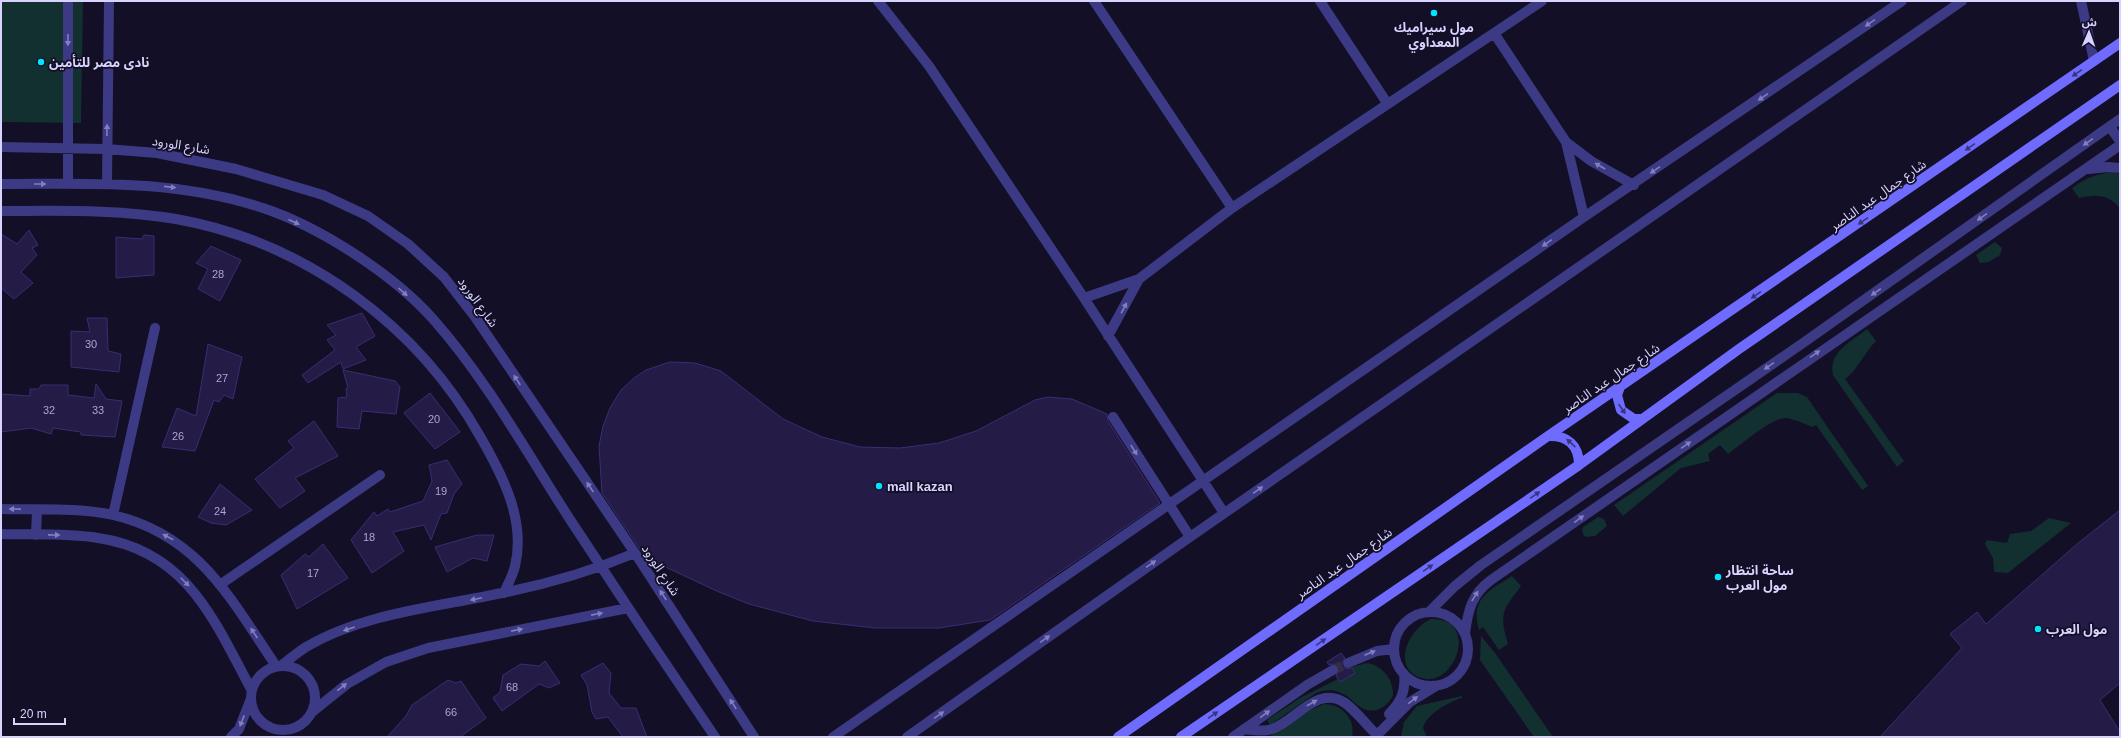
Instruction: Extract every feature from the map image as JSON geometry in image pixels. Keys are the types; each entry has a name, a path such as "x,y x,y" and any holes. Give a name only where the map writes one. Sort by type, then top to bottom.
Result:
{"main road":[{"name":"شارع جمال عبد الناصر","path":"1118,737 1548,436 2120,43"},
{"path":"1181,737 1579,465 1739,348 2120,85"},
{"path":"1620,387 1617,395 1621,410 1634,419 1642,419"},
{"path":"1548,436 1564,438 1571,442 1579,457 1579,465"}],"street":[{"path":"68,1 68,184"},
{"path":"106,183 109,1"},
{"path":"878,1 929,66 1084,298 1224,513"},
{"path":"1094,1 1232,208"},
{"path":"1320,1 1387,103"},
{"path":"1084,298 1139,279 1232,208 1387,103 1542,1"},
{"path":"833,737 1169,506 1584,217 1902,1"},
{"path":"907,737 1224,513 1962,1"},
{"path":"2081,1 2094,61"},
{"path":"1494,33 1566,142 1584,217"},
{"path":"1429,612 1454,586 1481,564 1792,350 2120,119"},
{"path":"2110,127 2120,141"},
{"path":"1566,142 1592,161 1634,184"},
{"path":"1465,633 1470,607 1482,587 1864,320 2120,145"},
{"name":"شارع الورود","path":"1,147 106,149 157,153 236,169 323,195 368,216 408,244 444,277 475,317 635,553 754,737"},
{"path":"2085,170 2102,167 2120,168"},
{"path":"1,184 132,183 199,190 264,208 325,236 382,272 432,318 474,370 601,567 714,737"},
{"path":"1,211 99,211 188,222 259,242 308,265 354,294 397,329 434,369 467,412 494,460 514,510 518,538 515,566 504,593"},
{"path":"1108,336 1139,279"},
{"path":"113,515 156,328"},
{"path":"1114,416 1169,506 1190,537"},
{"path":"220,584 380,474"},
{"path":"1,509 96,512 113,515 145,525 175,540 201,562 220,584 279,666 299,670 308,678 315,694 312,712"},
{"path":"36,535 37,510"},
{"path":"1,534 99,538 131,546 161,561 186,582 207,608 251,689"},
{"path":"231,737 239,729 250,702 251,689 256,679 265,670 279,666 306,647 338,632 372,621 504,593 601,567 635,553"},
{"path":"274,737 289,732 305,722 312,712 347,684 386,662 428,648 628,608"},
{"path":"1372,735 1410,702 1450,681 1459,674 1465,665 1468,654 1468,643 1465,633 1459,624 1450,617 1440,613 1429,612 1418,614 1408,620 1400,628 1395,638 1394,649 1397,663 1404,674 1414,682 1427,686 1440,685"},
{"path":"1348,663 1377,651 1394,649"},
{"path":"1233,737 1307,685 1333,670"},
{"path":"1372,735 1400,701 1404,688 1404,674"},
{"path":"1244,729 1272,729 1312,702 1330,698 1345,703 1372,735"},
{"path":"250,702 254,713 261,722 271,728 289,732"}],"green space":[{"name":"نادى مصر للتأمين","path":"1,1 83,1 81,123 1,122"},
{"path":"2113,172 2120,174 2120,208 2111,200 2101,196 2079,198 2072,188 2091,177"},
{"path":"1995,242 2002,248 2000,255 1989,262 1980,263 1976,255"},
{"path":"1867,329 1876,341 1853,372 1845,379 1904,461 1897,467 1833,375 1832,367 1837,354 1848,343"},
{"path":"1777,393 1798,393 1807,397 1868,486 1862,490 1816,425 1813,427 1796,420 1786,418 1772,422 1728,454 1720,445 1708,454 1710,461 1681,468 1623,516 1614,505"},
{"path":"1598,517 1604,519 1607,526 1595,536 1586,537 1583,534 1582,528"},
{"path":"2049,518 2071,523 2008,573 1994,572 1993,558 1985,544 1987,540 2007,543 2010,534 2031,531"},
{"path":"1512,576 1521,586 1506,607 1503,619 1508,644 1499,650 1483,627 1479,630 1477,610 1479,603 1489,591"},
{"path":"1431,619 1446,621 1455,629 1459,640 1458,652 1452,664 1444,673 1433,679 1421,678 1412,673 1407,666 1405,658 1406,648 1410,639 1423,624"},
{"path":"1481,636 1495,653 1553,737 1534,737 1480,660"},
{"path":"1367,663 1378,667 1386,674 1393,689 1391,699 1380,709 1371,711 1367,710 1359,706 1344,694 1332,690 1316,693 1270,725 1267,720 1300,698 1338,679 1340,682 1354,673 1351,667"},
{"path":"1462,696 1462,698 1451,702 1433,713 1423,728 1427,737 1401,737 1404,722 1417,706"},
{"path":"1324,704 1337,707 1346,714 1352,724 1352,737 1269,737 1308,711"}],"building":[{"path":"29,230 38,245 32,248 37,255 21,272 33,283 14,299 1,288 1,234 17,244"},
{"path":"144,235 154,236 154,275 116,278 116,237 142,239"},
{"path":"211,246 241,260 220,301 198,289 208,269 196,263"},
{"path":"362,313 375,336 356,347 366,360 343,369 341,362 308,383 302,375 335,350 327,340 336,335 327,325"},
{"path":"87,318 107,318 108,351 121,354 119,372 71,367 71,331 90,332"},
{"path":"208,344 242,357 233,399 224,395 219,402 214,400 195,451 162,447 177,408 196,416"},
{"name":"mall kazan","path":"670,362 695,363 721,371 783,419 822,437 860,447 900,448 939,443 976,431 1035,400 1048,397 1072,399 1107,414 1108,421 1160,503 990,620 939,628 875,628 813,621 749,604 719,592 646,558 602,493 599,446 603,426 610,408 621,390 634,378 646,370"},
{"path":"343,370 395,381 400,387 396,414 362,411 359,429 337,427 338,398 347,397 346,389 348,388"},
{"path":"96,384 106,399 122,401 115,437 81,435 81,432 53,428 51,434 31,428 1,432 1,394 30,396 30,389 39,389 41,385 68,385 68,395 94,398"},
{"path":"430,393 460,432 435,449 404,413"},
{"path":"314,421 338,456 295,478 305,491 280,508 255,479 294,448 288,441"},
{"path":"447,460 462,484 454,494 447,513 441,514 431,540 424,525 393,532 404,551 372,573 351,540 374,512 377,516 388,509 390,512 423,501 432,481 429,465"},
{"path":"220,484 252,510 226,525 211,523 198,517"},
{"name":"مول العرب","path":"2120,510 2120,683 2100,700 2120,732 2120,737 1880,737 1962,648 1950,634 1977,612 1986,624 2077,544"},
{"path":"477,535 494,535 487,561 473,558 447,572 435,547"},
{"path":"323,544 348,578 297,609 281,575 305,554 309,557"},
{"path":"1341,653 1345,658 1342,662 1342,666 1347,669 1352,668 1355,673 1340,682 1336,676 1339,670 1338,666 1333,664 1329,665 1327,662"},
{"path":"545,661 560,683 549,688 539,684 502,711 493,698 500,692 503,675 521,664 539,666"},
{"path":"603,663 611,673 609,693 621,708 636,708 647,737 623,737 608,717 596,719 592,712 587,685 581,675"},
{"path":"448,680 456,683 461,681 486,718 460,737 387,737 406,716 412,705"}],"tunnel":[{"path":"1333,670 1348,663"}],"place":[{"name":"مول سيراميك المعداوي","path":"1434,13"},
{"name":"نادى مصر للتأمين","path":"41,62"},
{"name":"mall kazan","path":"879,486"},
{"name":"ساحة انتظار مول العرب","path":"1718,577"},
{"name":"مول العرب","path":"2038,629"}]}
